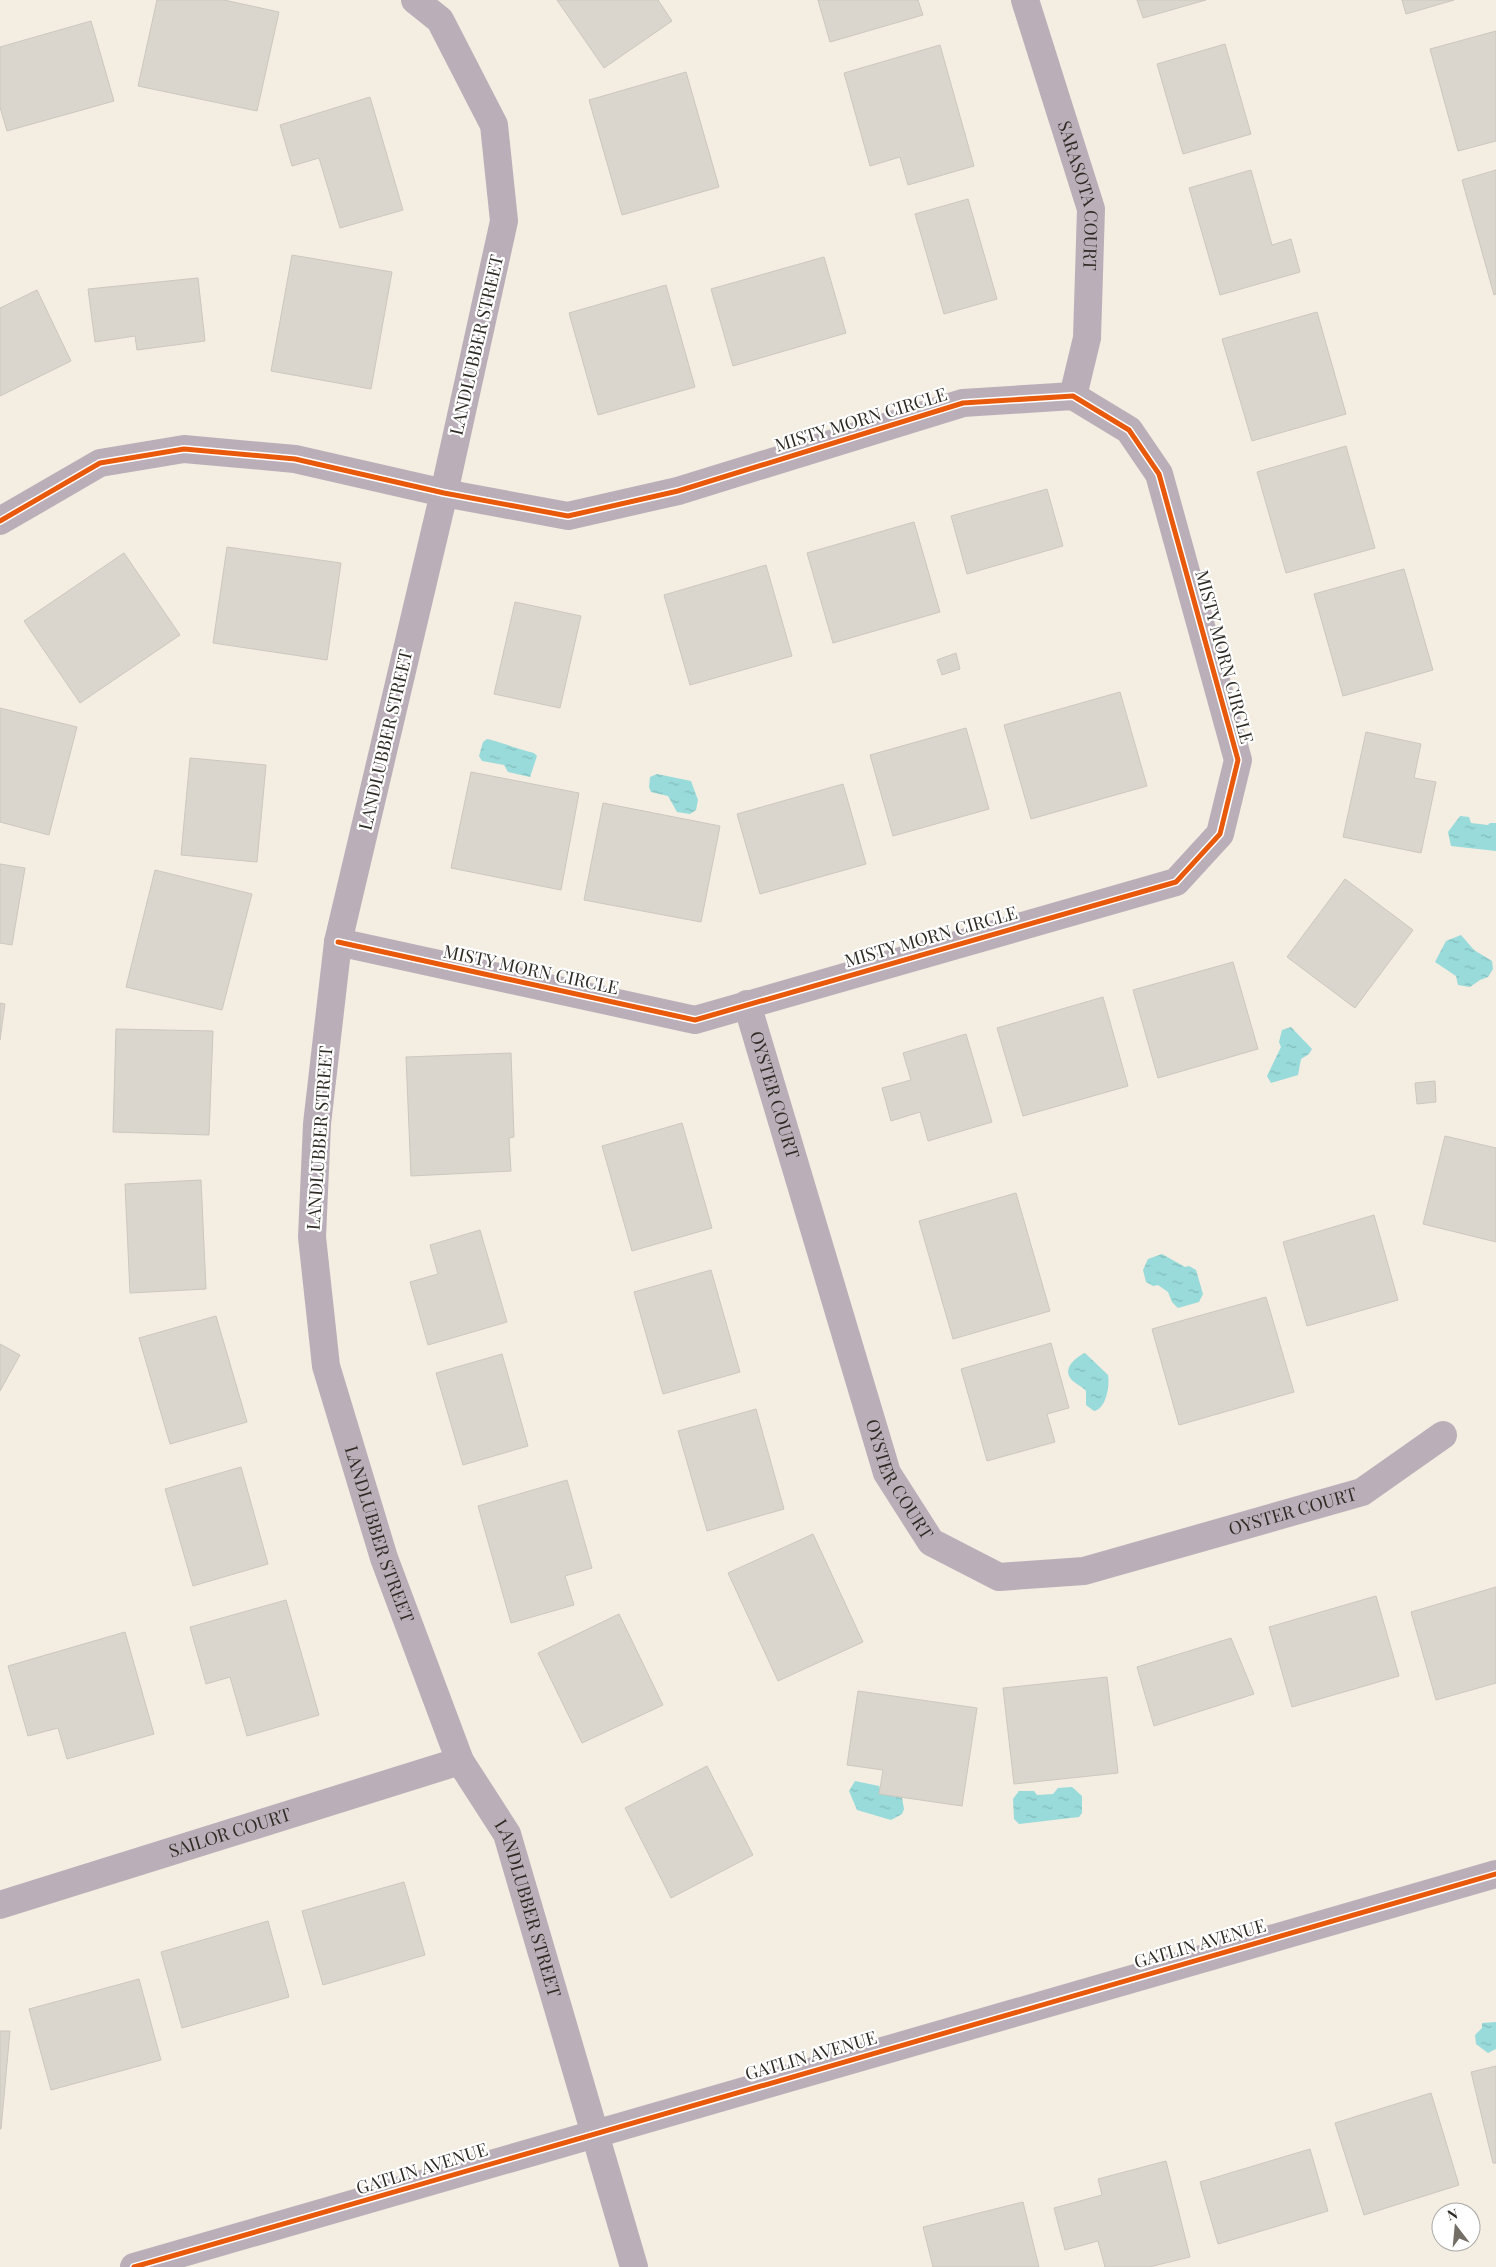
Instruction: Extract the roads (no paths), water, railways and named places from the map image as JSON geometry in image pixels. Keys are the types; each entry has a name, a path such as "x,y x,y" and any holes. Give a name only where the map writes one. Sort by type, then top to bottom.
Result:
{"street":[{"name":"LANDLUBBER STREET","path":"414,0 440,20 494,125 504,221 444,493 338,942 317,1124 312,1237 326,1366 384,1558 460,1761 506,1834 634,2267"},
{"name":"SARASOTA COURT","path":"1025,0 1091,209 1088,338 1073,396"},
{"name":"MISTY MORN CIRCLE","path":"0,521 100,463 184,450 295,459 444,493 568,516 678,491 963,403 1073,396 1129,430 1159,474 1238,760 1220,834 1176,882 695,1020 338,942"},
{"name":"OYSTER COURT","path":"747,1004 887,1473 932,1542 998,1577 1084,1572 1362,1492 1443,1435"},
{"name":"SAILOR COURT","path":"0,1905 460,1761"},
{"name":"GATLIN AVENUE","path":"134,2267 595,2132 1496,1874"}],"water":[{"path":"487,739 534,753 537,756 530,777 508,772 504,765 482,761 479,756 483,742"},
{"path":"657,774 691,781 698,800 696,810 690,814 677,812 668,796 651,792 649,787 650,777"},
{"path":"1460,816 1469,817 1471,823 1488,825 1496,823 1496,851 1451,846 1448,832"},
{"path":"1461,935 1474,950 1492,961 1493,969 1488,977 1470,987 1458,985 1456,976 1435,962 1446,941"},
{"path":"1291,1027 1312,1049 1309,1054 1301,1059 1298,1075 1271,1083 1267,1076 1281,1047 1279,1042 1282,1030"},
{"path":"1162,1254 1185,1267 1189,1266 1196,1270 1203,1294 1199,1302 1178,1308 1172,1302 1168,1292 1158,1285 1153,1286 1146,1282 1143,1270 1148,1259"},
{"path":"1085,1353 1108,1375 1108,1391 1104,1402 1102,1406 1094,1411 1086,1405 1086,1391 1073,1381 1068,1373 1073,1361"},
{"path":"855,1781 879,1786 882,1795 886,1793 902,1798 904,1809 902,1814 891,1820 857,1810 849,1791"},
{"path":"1072,1787 1082,1796 1082,1813 1079,1817 1019,1824 1014,1819 1013,1799 1019,1791 1034,1791 1037,1795 1053,1794 1058,1788"},
{"path":"1496,2022 1496,2049 1488,2053 1476,2044 1475,2035 1482,2028 1482,2023"}]}
